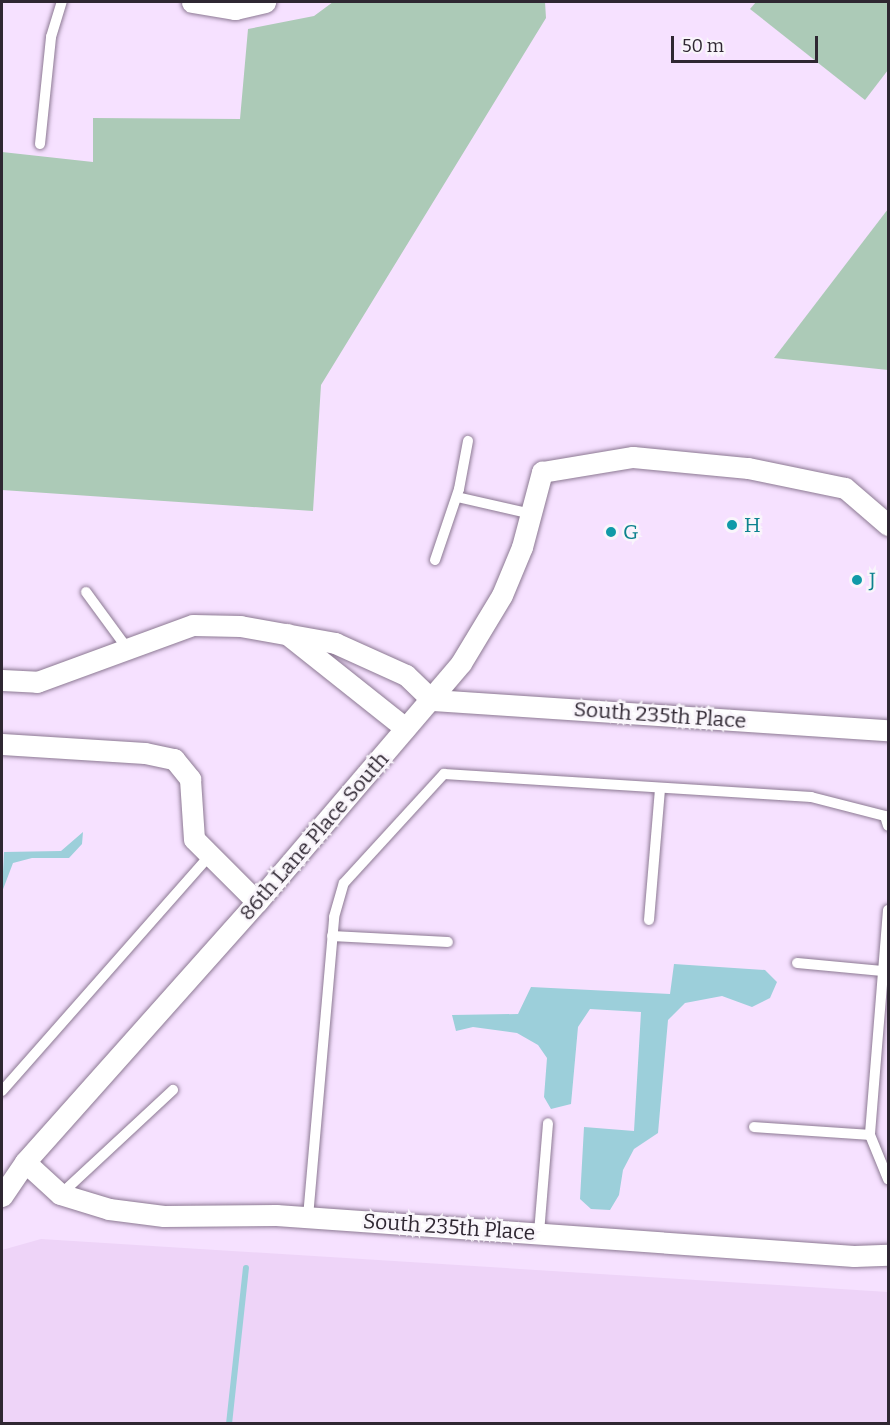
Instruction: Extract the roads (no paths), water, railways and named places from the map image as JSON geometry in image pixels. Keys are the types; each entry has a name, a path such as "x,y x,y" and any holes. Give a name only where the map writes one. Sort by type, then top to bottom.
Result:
{"street":[{"path":"201,5 235,9 262,3"},
{"name":"86th Lane Place South","path":"2,1196 25,1162 257,902 405,728 432,700 481,635 502,595 531,514 542,472 633,457 748,468 845,488 888,525"},
{"path":"2,680 37,682 193,625 284,632 335,643 406,675 432,700"},
{"path":"284,632 405,728"},
{"name":"South 235th Place","path":"432,700 888,730"},
{"path":"2,744 146,753 174,759 190,779 194,839 257,902"},
{"name":"South 235th Place","path":"25,1162 60,1194 109,1209 164,1216 308,1217 854,1256 888,1255"}],"lane":[{"path":"40,144 51,37 62,2"},
{"path":"435,560 457,497 468,441"},
{"path":"457,497 531,514"},
{"path":"86,592 128,648"},
{"path":"308,1217 332,936 344,883 444,774 811,797 885,816 888,826"},
{"path":"649,920 660,788"},
{"path":"2,1091 210,855"},
{"path":"888,910 870,1135 888,1179"},
{"path":"332,936 448,942"},
{"path":"796,963 883,971"},
{"path":"60,1194 174,1090"},
{"path":"539,1233 548,1123"},
{"path":"754,1127 870,1135"}],"waterway":[{"path":"229,1424 246,1268"}],"place":[{"name":"H","path":"732,525"},
{"name":"G","path":"611,532"},
{"name":"J","path":"857,580"}]}
